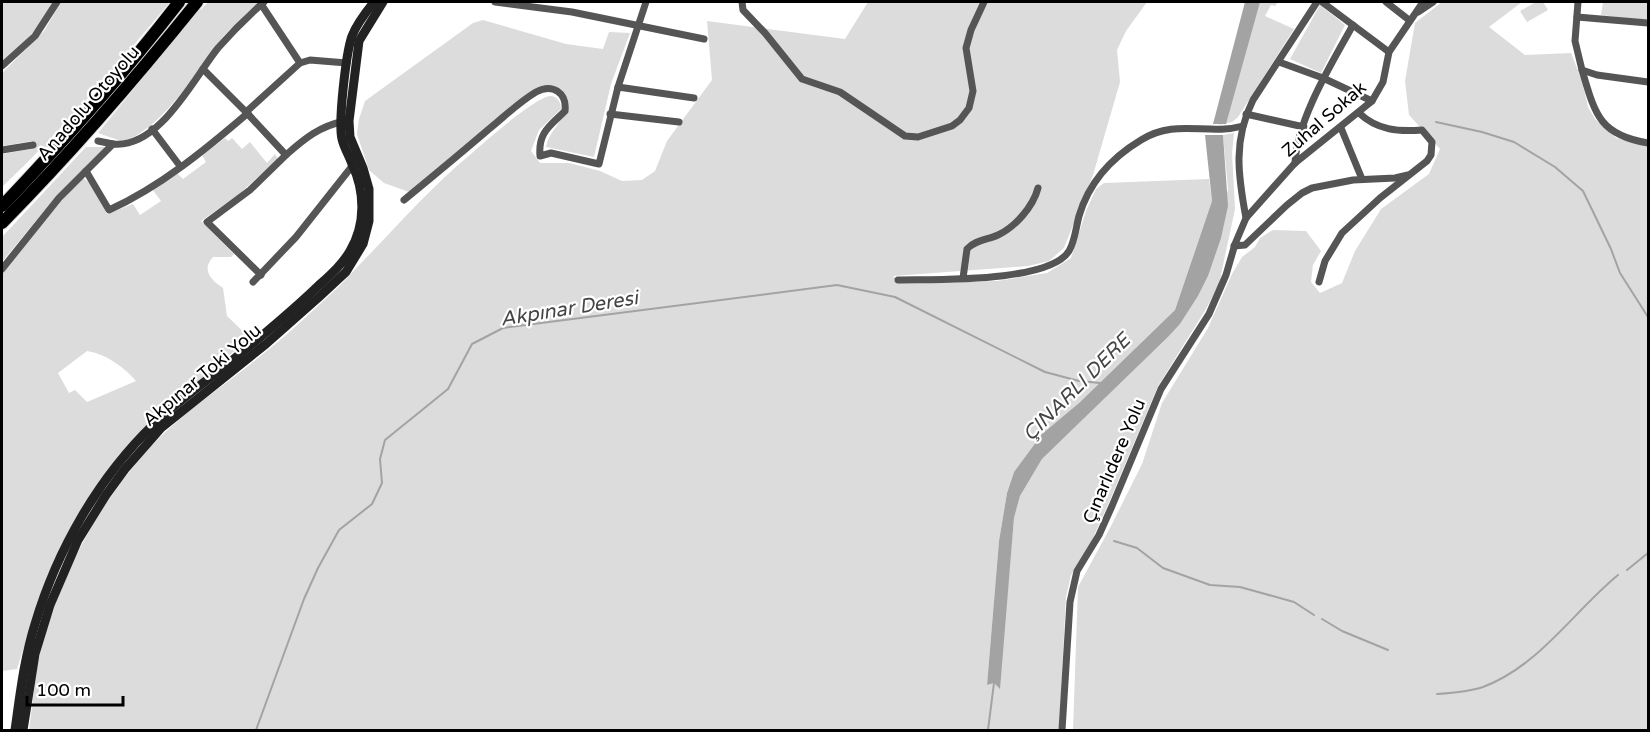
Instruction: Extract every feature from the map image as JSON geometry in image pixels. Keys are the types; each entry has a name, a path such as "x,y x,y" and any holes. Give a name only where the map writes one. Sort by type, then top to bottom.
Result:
{"highway":[{"name":"Anadolu Otoyolu","path":"2,206 106,92 179,2"},
{"name":"Anadolu Otoyolu","path":"2,224 115,101 197,2"}],"main road":[{"path":"345,121 347,63 352,35 374,4"},
{"path":"357,163 342,139 359,41 374,4"},
{"name":"Akpınar Toki Yolu","path":"15,730 23,672 35,624 57,562 83,515 113,470 154,424 259,339 342,263 355,241 362,216 357,163"},
{"name":"Akpınar Toki Yolu","path":"23,730 41,631 64,570 87,524 125,469 161,428 266,344 318,298 356,258 367,232 370,210 369,189 357,163"}],"street":[{"path":"2,66 35,36 57,2"},
{"path":"495,2 572,12 704,39"},
{"path":"404,200 514,108 538,91 553,90 563,94 566,101 565,111 548,128 539,142 540,156 550,153 599,164 610,114 646,2"},
{"path":"742,2 743,10 802,79 840,92 905,136 918,137 952,126 969,108 974,91 966,48 971,30 984,2"},
{"path":"1246,218 1237,164 1246,114 1317,2"},
{"path":"1322,2 1389,52"},
{"path":"1386,2 1411,17 1433,2"},
{"name":"Zuhal Sokak","path":"1246,218 1295,163 1372,101 1380,89 1389,52 1423,2"},
{"path":"1578,2 1575,48 1592,105 1605,124 1618,135 1629,140 1648,143"},
{"path":"98,141 122,145 134,142 152,129 169,114 218,49 262,3 300,63"},
{"path":"1577,17 1648,23"},
{"path":"1295,163 1304,126 1323,78 1353,25"},
{"path":"86,171 109,210 129,201 218,139 300,63 310,60 347,63"},
{"path":"1279,62 1323,78 1372,101"},
{"path":"203,69 286,155"},
{"path":"1582,70 1597,75 1648,82"},
{"path":"618,87 694,98"},
{"path":"1319,282 1325,261 1342,233 1380,198 1427,161 1431,155 1432,142 1422,130 1381,127 1359,113"},
{"path":"610,114 679,122"},
{"path":"1246,114 1304,126"},
{"path":"261,275 207,222 250,190 310,134 324,126 345,121"},
{"path":"898,280 1029,273 1042,269 1063,258 1072,245 1083,203 1098,177 1111,162 1142,139 1171,129 1191,127 1223,130 1243,126"},
{"path":"1341,128 1362,179"},
{"path":"152,129 180,166"},
{"path":"2,269 59,198 113,144"},
{"path":"2,150 33,145"},
{"path":"253,282 296,237 357,163"},
{"path":"1234,246 1241,246 1249,242 1302,193 1321,185 1410,175"},
{"path":"963,278 967,249 1012,226 1034,199 1038,188"},
{"name":"Çınarlıdere Yolu","path":"1062,730 1070,602 1077,571 1099,535 1161,389 1209,314 1226,275 1234,246 1246,218"}],"shaded area":[{"path":"2,2 53,2 37,27 2,62"},
{"path":"61,2 170,2 68,120 2,187 2,154 32,149 32,141 2,146 2,73 44,31"},
{"path":"208,2 259,2 222,38 179,96 154,123 124,142 98,133 200,8 201,10"},
{"path":"868,2 1147,2 1126,31 1117,50 1120,82 1093,175 1064,248 1049,261 1028,266 893,276 901,283 997,281 1047,273 1071,258 1086,211 1096,189 1104,183 1209,179 1212,201 1175,310 1079,403 1042,434 1014,472 1007,493 999,541 987,685 994,683 999,688 1014,518 1020,496 1042,459 1168,337 1180,324 1198,296 1208,276 1228,189 1223,135 1234,133 1232,153 1235,209 1219,284 1158,386 1091,542 1071,575 1066,597 1059,730 29,730 34,686 43,641 62,585 89,532 121,483 159,438 277,342 337,288 457,166 523,111 551,96 559,101 561,109 539,130 531,151 540,163 569,163 600,171 622,181 642,180 655,171 667,141 712,80 707,21 845,39"},
{"path":"1245,2 1260,2 1226,124 1213,124"},
{"path":"1254,2 1278,2 1275,6 1271,5 1265,16 1294,29 1238,117 1232,122 1219,125"},
{"path":"1442,2 1522,2 1489,27 1525,55 1571,53 1582,81 1588,107 1595,119 1616,138 1648,146 1648,730 1073,730 1078,587 1142,464 1162,403 1208,328 1242,257 1255,247 1260,238 1273,230 1306,231 1321,251 1313,265 1311,282 1320,293 1342,283 1355,251 1381,209 1429,174 1440,149 1409,115 1405,81 1415,23"},
{"path":"1536,2 1543,2 1548,10 1527,22 1520,11"},
{"path":"1603,2 1648,2 1648,21 1601,15"},
{"path":"1320,5 1345,25 1321,73 1290,59"},
{"path":"483,20 566,44 603,49 609,32 630,33 611,84 594,157 546,147 563,116 566,101 553,90 538,91 412,193 384,183 369,170 357,134 365,101 473,23"},
{"path":"1205,135 1223,135 1228,206 1221,238 1208,276 1180,324 1042,459 1020,496 1014,518 1000,689 994,683 987,685 999,541 1007,493 1014,472 1042,434 1079,403 1175,310 1212,201"},
{"path":"225,138 228,141 232,138 242,149 250,142 267,163 275,154 278,159 238,195 201,221 234,254 231,257 213,257 209,262 208,270 211,278 223,288 227,316 250,338 166,408 107,473 85,503 68,532 46,578 17,669 2,671 2,274 26,242 82,177 90,183 107,214 133,204 140,215 161,201 152,189 177,173 183,179 206,162 202,155","holes":["87,351 114,362 136,381 87,402 75,390 69,393 58,373"]},
{"path":"86,147 104,147 104,150 53,200 2,262 2,237"}],"waterway":[{"path":"1436,122 1514,142 1555,167 1583,191 1620,273 1648,317"},
{"name":"Akpınar Deresi","path":"256,730 304,599 318,568 339,530 372,504 382,483 380,459 385,440 448,389 472,344 503,328 837,285 895,297 1045,372 1079,381 1100,383"},
{"path":"1114,541 1137,548 1163,568 1210,585 1240,587 1294,602 1314,615"},
{"path":"1627,570 1648,553"},
{"path":"1437,694 1483,687 1503,678 1555,637 1618,575"},
{"path":"1322,619 1342,631 1388,650"},
{"path":"988,730 994,683"}],"tunnel":[{"path":"33,145 59,143"}],"water label":[{"name":"ÇINARLI DERE","path":"1076,387"}]}
